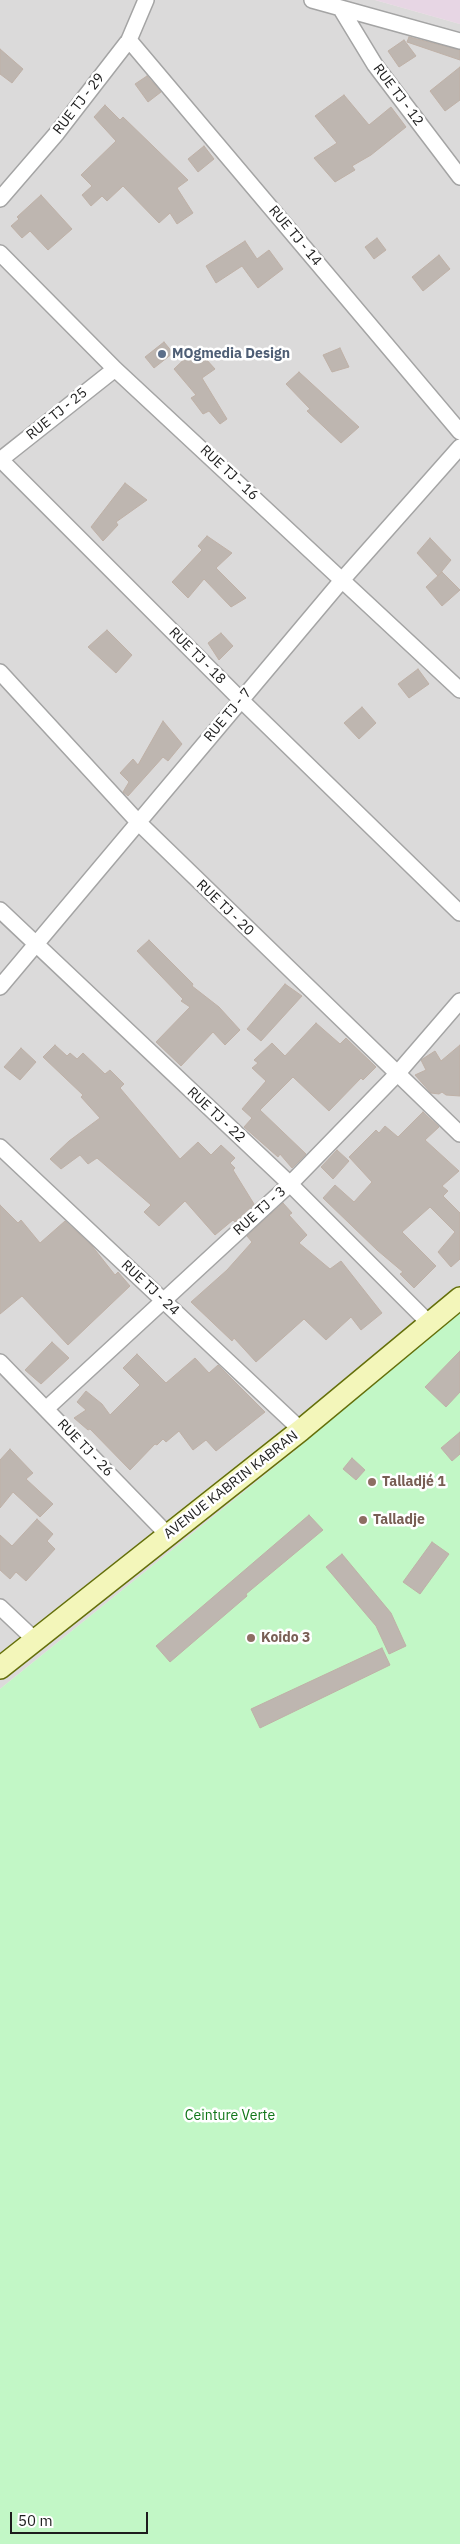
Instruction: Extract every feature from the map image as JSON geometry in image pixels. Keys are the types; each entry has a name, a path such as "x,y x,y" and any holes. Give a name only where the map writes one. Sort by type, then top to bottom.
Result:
{"street":[{"name":"RUE TJ - 29","path":"0,199 57,133 129,40 146,0"},
{"path":"312,0 460,41"},
{"name":"RUE TJ - 12","path":"341,9 375,65 460,177"},
{"name":"RUE TJ - 14","path":"129,40 460,432"},
{"name":"RUE TJ - 16","path":"0,253 115,368 460,690"},
{"name":"RUE TJ - 25","path":"0,459 115,368"},
{"name":"RUE TJ - 7","path":"0,988 343,579 460,447"},
{"name":"RUE TJ - 18","path":"0,459 241,700 460,914"},
{"name":"RUE TJ - 20","path":"0,672 138,823 460,1134"},
{"name":"RUE TJ - 22","path":"0,910 290,1184 429,1323"},
{"name":"RUE TJ - 3","path":"47,1408 290,1184 397,1074 460,1001"},
{"name":"RUE TJ - 24","path":"0,1147 301,1430"},
{"name":"AVENUE KABRIN KABRAN","path":"0,1668 301,1430 460,1298"},
{"name":"RUE TJ - 26","path":"0,1362 47,1408 168,1535"},
{"path":"0,1607 35,1640"}],"shaded area":[{"path":"0,0 375,0 460,24 460,1311 293,1452 0,1689"},
{"path":"375,0 460,0 460,24"}],"green space":[{"name":"Ceinture Verte","path":"460,1311 460,2544 0,2544 0,1689 293,1452"}],"building":[{"path":"409,37 460,50 460,60 407,42"},
{"path":"404,40 416,56 399,67 388,51"},
{"path":"0,49 23,69 12,83 0,74"},
{"path":"460,67 460,100 445,111 430,91"},
{"path":"147,76 161,92 148,102 135,84"},
{"path":"344,95 369,125 391,107 406,127 371,155 352,166 355,170 335,182 314,158 337,143 315,116"},
{"path":"105,105 120,120 123,117 188,180 177,188 193,213 177,224 170,213 159,223 123,186 107,201 102,196 91,206 82,195 92,186 81,175 116,141 94,117"},
{"path":"204,146 214,159 198,172 188,159"},
{"path":"41,195 72,229 48,250 30,231 22,238 11,226 19,219 17,217"},
{"path":"377,238 386,250 374,259 365,247"},
{"path":"245,241 257,259 269,250 283,269 258,288 242,266 216,283 206,266"},
{"path":"439,255 450,269 423,291 412,277"},
{"path":"164,342 173,353 154,368 145,357"},
{"path":"196,348 215,369 202,378 227,419 220,424 209,411 203,414 191,398 196,395 174,369"},
{"path":"340,348 349,367 332,372 323,355"},
{"path":"299,372 359,427 341,443 307,411 310,409 286,384"},
{"path":"125,483 147,500 116,522 118,525 103,541 91,527"},
{"path":"207,536 232,553 216,568 246,598 231,607 204,579 188,598 172,582 202,550 198,546"},
{"path":"430,538 451,560 438,576 417,553"},
{"path":"442,572 460,590 442,606 426,587"},
{"path":"107,630 132,655 116,673 88,647"},
{"path":"221,633 233,646 219,660 208,643"},
{"path":"418,669 429,684 409,698 398,684"},
{"path":"362,707 376,723 359,739 344,723"},
{"path":"163,721 182,744 168,761 163,757 128,796 123,792 129,782 120,773 133,759 138,765"},
{"path":"149,940 193,984 192,986 219,1007 240,1030 225,1045 213,1032 181,1066 156,1042 190,1007 181,1001 183,999 137,951"},
{"path":"285,984 302,996 261,1041 247,1029"},
{"path":"316,1023 340,1044 346,1038 376,1067 363,1080 361,1078 329,1111 293,1077 260,1110 306,1154 292,1168 280,1154 278,1157 244,1127 252,1118 242,1109 266,1081 252,1068 258,1063 254,1060 272,1043 285,1056"},
{"path":"55,1045 67,1056 70,1053 77,1059 83,1053 105,1074 110,1070 124,1084 120,1088 180,1159 198,1142 211,1155 221,1145 235,1158 230,1163 235,1168 233,1170 254,1204 235,1222 233,1220 215,1235 185,1201 159,1226 144,1212 151,1205 97,1158 88,1164 80,1155 61,1169 50,1159 69,1141 100,1118 81,1097 83,1095 43,1057"},
{"path":"460,1045 460,1096 446,1095 442,1092 439,1094 431,1093 415,1075 426,1070 421,1060 435,1051 441,1061"},
{"path":"21,1048 36,1062 20,1080 4,1067"},
{"path":"423,1112 439,1127 425,1140 459,1171 442,1186 448,1191 443,1196 460,1213 460,1259 451,1267 438,1252 455,1232 430,1207 402,1232 436,1266 414,1288 400,1274 403,1272 377,1250 323,1198 335,1185 354,1202 372,1182 349,1157 376,1130 379,1133 385,1126 398,1137"},
{"path":"337,1150 349,1161 333,1179 321,1167"},
{"path":"283,1203 292,1213 289,1215 307,1235 299,1243 330,1269 341,1261 382,1313 361,1330 351,1317 326,1340 304,1319 256,1362 234,1338 232,1341 191,1302 227,1270 252,1242 247,1236"},
{"path":"0,1205 18,1223 21,1220 40,1243 65,1221 92,1246 115,1275 118,1272 130,1286 68,1345 22,1296 0,1314"},
{"path":"52,1342 69,1358 41,1384 25,1370"},
{"path":"460,1351 460,1392 446,1407 425,1387"},
{"path":"137,1354 166,1383 195,1358 209,1373 218,1365 265,1412 216,1451 206,1440 193,1450 179,1431 166,1442 163,1439 157,1445 155,1444 130,1470 90,1429 88,1430 74,1418 86,1410 77,1402 86,1391 102,1404 110,1415 140,1385 123,1368"},
{"path":"460,1432 460,1454 452,1461 441,1448"},
{"path":"10,1449 33,1473 26,1479 53,1504 40,1517 13,1492 0,1508 0,1460"},
{"path":"352,1458 365,1470 356,1480 343,1469"},
{"path":"309,1515 323,1530 246,1594 247,1596 170,1662 156,1646"},
{"path":"37,1519 53,1534 47,1541 55,1549 26,1581 16,1572 10,1579 0,1570 0,1535 12,1546"},
{"path":"432,1542 449,1554 420,1594 403,1582"},
{"path":"342,1554 391,1613 406,1646 389,1654 376,1626 326,1567"},
{"path":"382,1648 390,1665 260,1728 251,1709"}],"place":[{"name":"MOgmedia Design","path":"162,354"},
{"name":"Talladjé 1","path":"372,1482"},
{"name":"Talladje","path":"363,1520"},
{"name":"Koido 3","path":"251,1638"}]}
